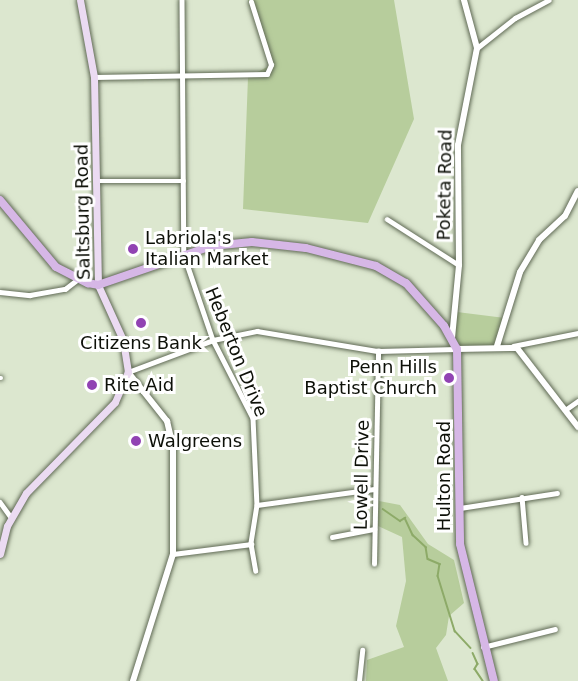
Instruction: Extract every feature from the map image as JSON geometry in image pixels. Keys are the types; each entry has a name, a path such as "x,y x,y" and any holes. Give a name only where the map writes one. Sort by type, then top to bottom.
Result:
{"main road":[{"name":"Saltsburg Road","path":"80,0 94,77 98,285 123,340 128,372"},
{"path":"0,200 45,256 77,280 98,285"},
{"name":"Hulton Road","path":"98,285 211,246 252,242 306,248 376,266 406,283 452,338 457,349 462,556 483,647 494,681"},
{"path":"0,554 11,517 32,486 115,402 128,372"}],"street":[{"name":"Heberton Drive","path":"182,0 184,255 213,340 253,418 257,505 251,544 256,571"},
{"name":"Poketa Road","path":"452,338 459,265 458,145 477,48 464,0"},
{"path":"477,48 515,18 545,0"},
{"path":"94,77 259,77 270,70 269,55 251,2"},
{"path":"97,182 184,182"},
{"path":"497,346 520,272 539,240 575,203 578,191"},
{"path":"387,219 459,265"},
{"path":"0,292 30,295 65,289 77,280"},
{"path":"133,681 173,554 173,448 169,430 154,401 128,372 213,340 257,331 378,351 513,346 578,333"},
{"path":"513,346 528,358 578,427"},
{"name":"Lowell Drive","path":"374,564 378,351"},
{"path":"565,410 578,401"},
{"path":"257,505 374,489"},
{"path":"460,508 557,493"},
{"path":"522,497 526,543"},
{"path":"0,502 11,517"},
{"path":"332,537 374,529"},
{"path":"173,554 251,544"},
{"path":"483,647 555,630"},
{"path":"359,681 362,650"}],"green space":[{"path":"248,0 394,0 414,119 368,223 243,209 248,77 271,65"},
{"path":"457,312 505,318 497,346 457,349 452,338"},
{"path":"379,501 400,505 428,544 454,560 464,603 449,616 446,635 436,648 448,681 366,681 367,660 404,647 396,626 406,581 402,537 378,526"}],"waterway":[{"path":"383,509 400,521 405,518 413,535 426,547 428,559 440,564 438,576 455,631 471,648"},
{"path":"473,653 478,664 475,669 483,681"}],"place":[{"name":"Labriola's Italian Market","path":"133,249"},
{"name":"Citizens Bank","path":"141,323"},
{"name":"Penn Hills Baptist Church","path":"449,378"},
{"name":"Rite Aid","path":"92,385"},
{"name":"Walgreens","path":"136,441"}]}
